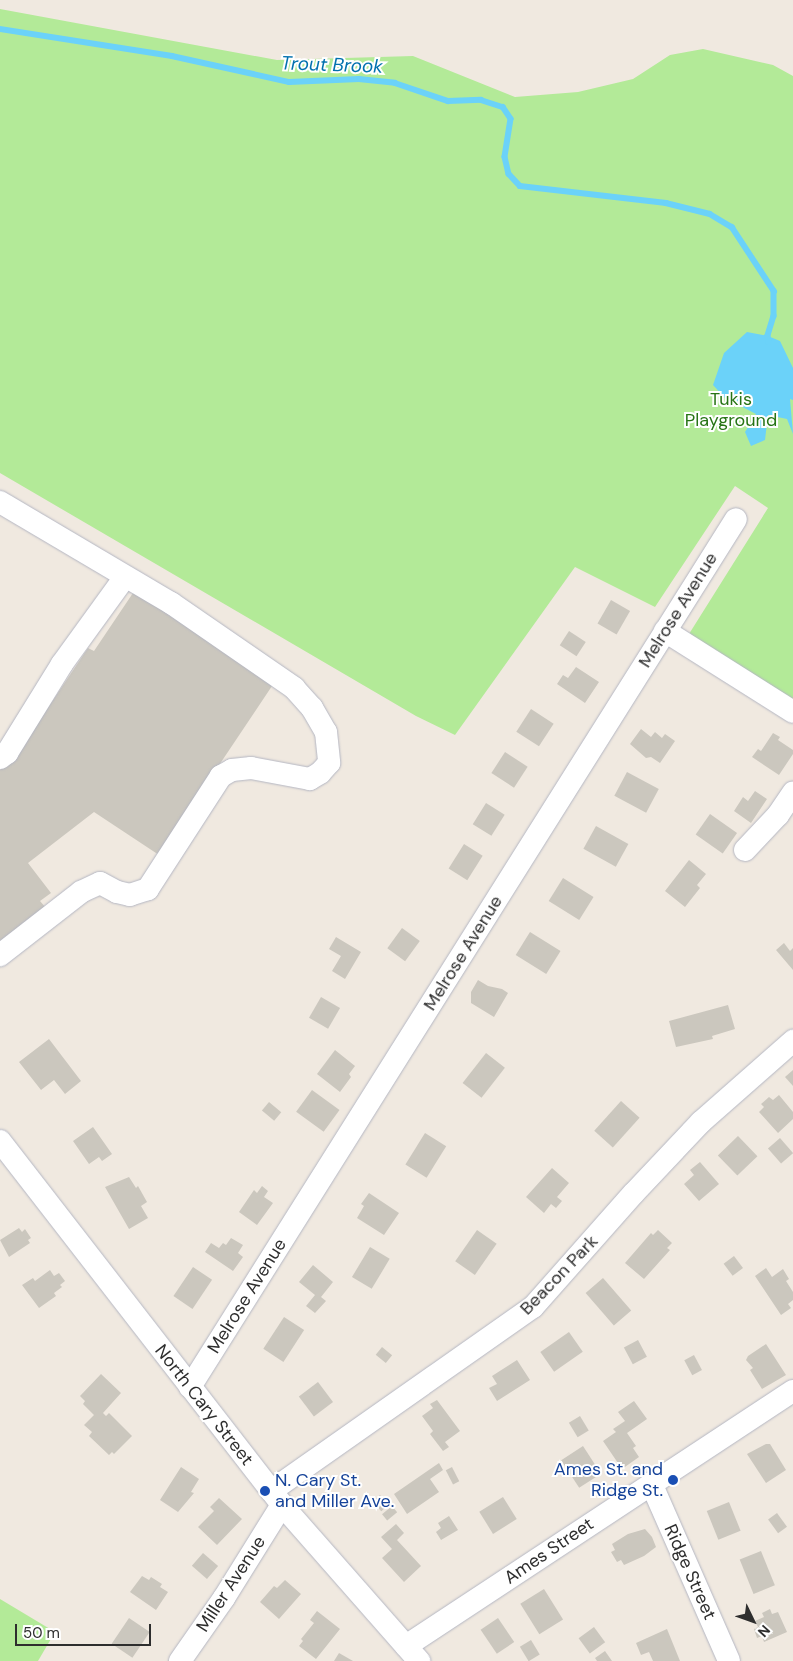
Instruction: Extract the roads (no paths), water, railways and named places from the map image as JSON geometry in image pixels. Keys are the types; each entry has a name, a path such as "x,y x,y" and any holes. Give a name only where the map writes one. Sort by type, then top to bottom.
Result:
{"street":[{"path":"0,502 171,603 294,688 312,708 326,732 329,762 320,773 310,779 251,768 232,770 221,776 148,889 130,894 117,892 100,883 81,892 0,954"},
{"name":"Melrose Avenue","path":"190,1387 736,518"},
{"path":"0,758 7,753 62,664 125,577"},
{"path":"665,631 793,712"},
{"path":"746,850 778,814 793,793"},
{"name":"Beacon Park","path":"276,1498 533,1307 634,1193 701,1122 793,1041"},
{"name":"North Cary Street","path":"0,1141 276,1498 412,1653"},
{"name":"Ames Street","path":"412,1653 651,1483 793,1391"},
{"name":"Ridge Street","path":"651,1483 729,1661"},
{"name":"Miller Avenue","path":"180,1661 224,1598 276,1498"}],"water":[{"path":"747,332 768,336 780,341 793,368 793,400 790,399 793,434 787,419 768,415 765,440 751,446 745,432 756,414 725,398 713,385 724,353"}],"waterway":[{"name":"Trout Brook","path":"0,29 172,56 289,82 359,79 395,83 448,101 481,100 503,107 511,119 505,157 509,174 520,186 666,203 710,214 732,227 774,291 774,316 768,336 769,342"}],"place":[{"name":"Ames St. and Ridge St.","path":"673,1480"},
{"name":"N. Cary St. and Miller Ave.","path":"265,1491"}],"park label":[{"name":"Tukis Playground","path":"731,410"}]}
